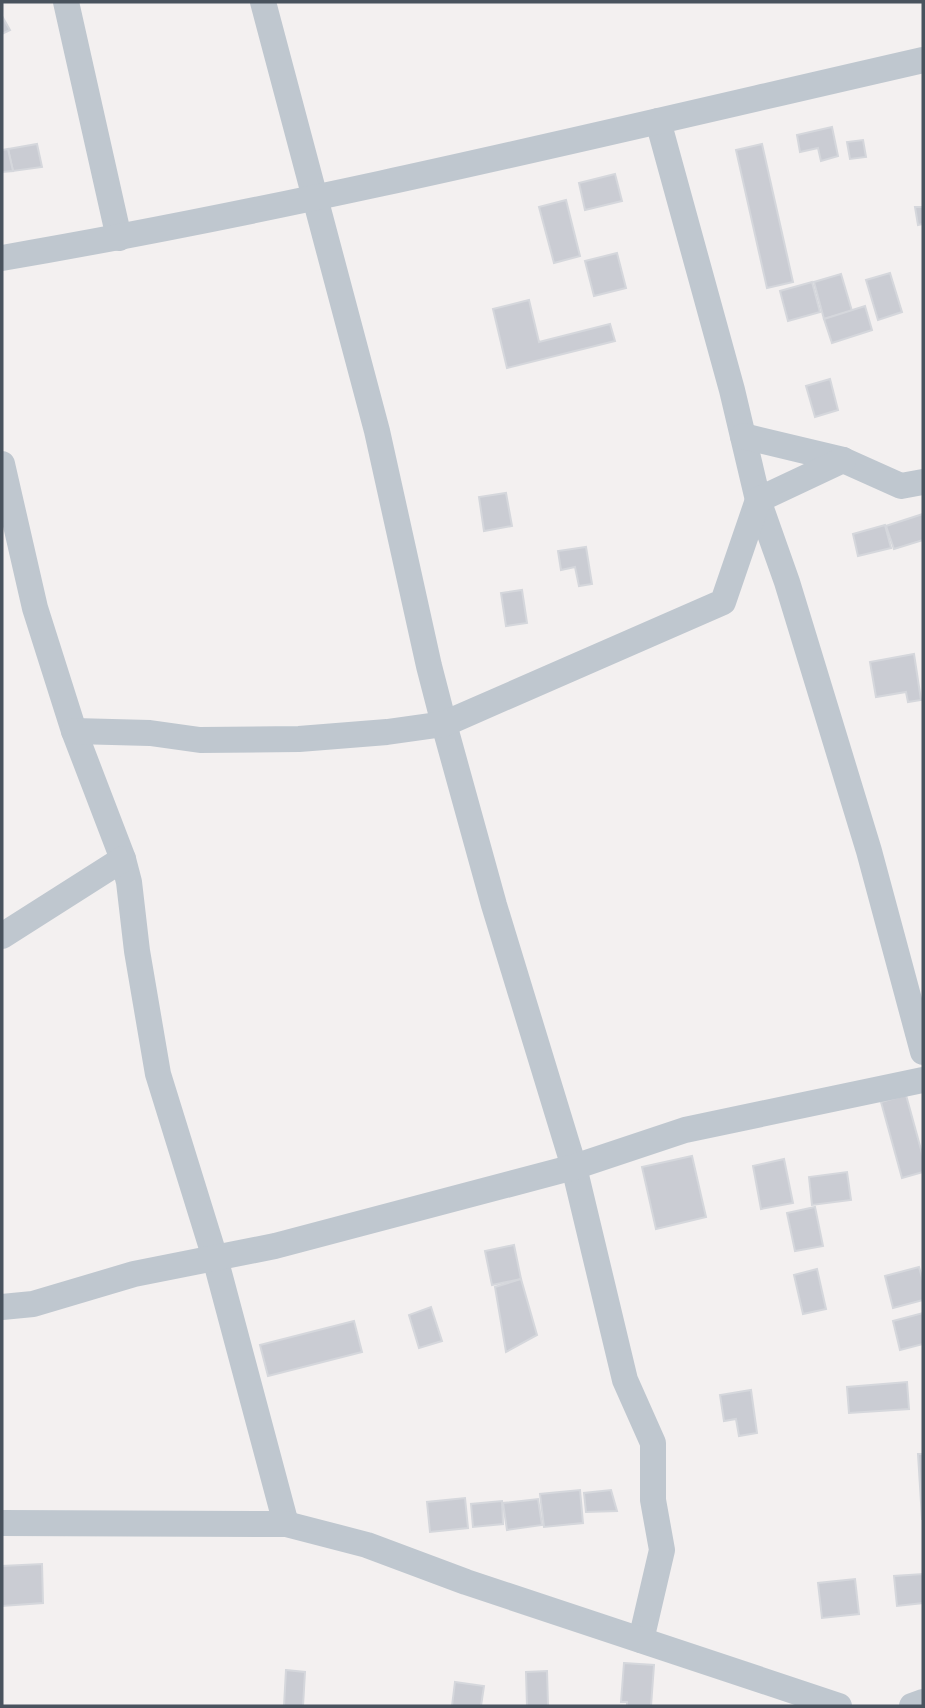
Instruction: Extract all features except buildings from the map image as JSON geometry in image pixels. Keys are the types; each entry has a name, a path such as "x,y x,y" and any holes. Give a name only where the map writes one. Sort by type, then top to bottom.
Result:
{"street":[{"path":"66,2 119,238"},
{"path":"263,2 377,431 444,724 494,905 574,1167 625,1380 653,1443 653,1500 662,1550 641,1640"},
{"path":"2,258 315,199 923,61"},
{"path":"658,121 758,500 787,582 869,851 923,1052"},
{"path":"743,436 843,460 901,486 923,482"},
{"path":"74,730 150,733 200,740 299,739 444,724 723,602 758,500 843,460"},
{"path":"2,464 35,608 74,730 123,859 129,882 137,951 158,1074 215,1258 286,1524"},
{"path":"2,936 123,859"},
{"path":"2,1307 33,1304 134,1274 275,1247 574,1167 685,1130 923,1080"},
{"path":"2,1523 286,1524 367,1545 466,1582 839,1706"},
{"path":"912,1706 923,1702"}]}
